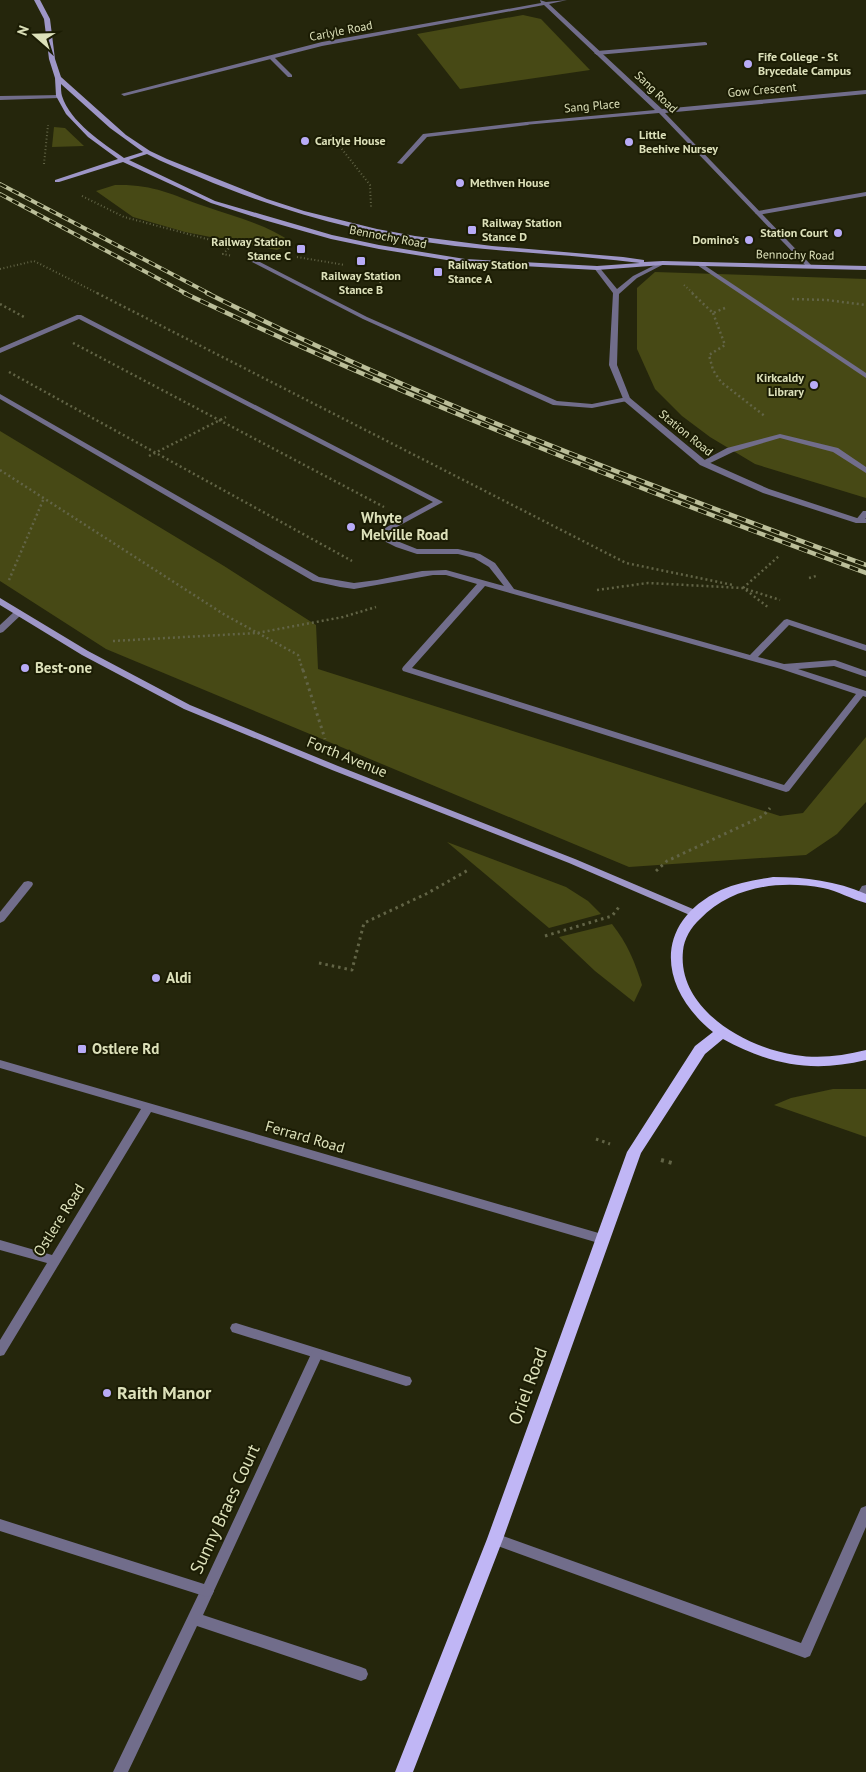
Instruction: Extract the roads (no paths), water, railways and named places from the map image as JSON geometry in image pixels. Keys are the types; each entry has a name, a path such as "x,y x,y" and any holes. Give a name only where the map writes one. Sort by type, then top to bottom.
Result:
{"main road":[{"path":"36,0 47,19 52,60 58,78"},
{"name":"Bennochy Road","path":"58,78 59,96 68,113 90,136 123,160 213,202 332,237 465,261 597,268 663,263"},
{"name":"Bennochy Road","path":"58,78 98,114 148,152 253,197 293,210 360,227 491,248 601,255 663,263 866,268"},
{"path":"57,181 148,152"},
{"name":"Forth Avenue","path":"0,601 85,653 187,707 696,914"},
{"path":"864,894 810,882 783,881 757,884 733,890 712,900 696,914 683,932 676,951 678,973 686,994 700,1014 722,1032 746,1046 802,1061 831,1061 866,1054"},
{"name":"Oriel Road","path":"404,1772 495,1539 602,1239 639,1144 700,1050 722,1032"}],"street":[{"name":"Carlyle Road","path":"124,94 322,44 543,2 564,0"},
{"name":"Sang Road","path":"543,2 660,111 810,267"},
{"path":"597,53 705,44"},
{"path":"271,57 290,76"},
{"name":"Gow Crescent","path":"660,111 866,92"},
{"path":"0,98 59,96"},
{"name":"Sang Place","path":"400,163 425,136 660,111"},
{"path":"758,213 866,194"},
{"path":"252,260 365,318 556,403 592,406 627,399"},
{"path":"597,268 616,293 635,277 663,263"},
{"path":"699,264 866,376"},
{"name":"Station Road","path":"616,293 613,365 627,399 703,463 766,491 862,521"},
{"path":"0,352 79,316 439,502 376,535 406,549 424,552 444,550 469,553 486,559 501,573 510,590"},
{"path":"0,396 316,578 334,584 354,586 383,582 407,574 429,571 446,573 784,666 864,694 786,789 406,669 482,583"},
{"path":"703,463 730,450 780,436 835,450 866,471"},
{"path":"862,521 866,513"},
{"path":"0,630 18,613"},
{"path":"752,658 786,622 866,648"},
{"path":"784,666 835,663 866,674"},
{"path":"0,920 28,884"},
{"name":"Ferrard Road","path":"0,1064 602,1239"},
{"name":"Ostlere Road","path":"0,1351 148,1107"},
{"path":"0,1245 54,1260"},
{"path":"236,1328 406,1382"},
{"name":"Sunny Braes Court","path":"0,1525 207,1591 317,1354"},
{"path":"495,1539 805,1651 866,1512"},
{"path":"120,1772 207,1591"},
{"path":"193,1618 362,1674"}],"railway":[{"path":"0,184 210,294"},
{"path":"0,194 187,294"},
{"path":"184,293 352,369 522,440 608,475 866,573"},
{"path":"207,293 287,332 450,404 616,471 866,565"}],"place":[{"name":"Fife College - St Brycedale Campus","path":"748,64"},
{"name":"Carlyle House","path":"305,141"},
{"name":"Little Beehive Nursey","path":"629,142"},
{"name":"Methven House","path":"460,183"},
{"name":"Railway Station Stance D","path":"472,230"},
{"name":"Station Court","path":"838,233"},
{"name":"Domino's","path":"749,240"},
{"name":"Railway Station Stance C","path":"301,249"},
{"name":"Railway Station Stance B","path":"361,261"},
{"name":"Railway Station Stance A","path":"438,272"},
{"name":"Kirkcaldy Library","path":"814,385"},
{"name":"Whyte Melville Road","path":"351,527"},
{"name":"Best-one","path":"25,668"},
{"name":"Aldi","path":"156,978"},
{"name":"Ostlere Rd","path":"82,1049"},
{"name":"Raith Manor","path":"107,1393"}]}
